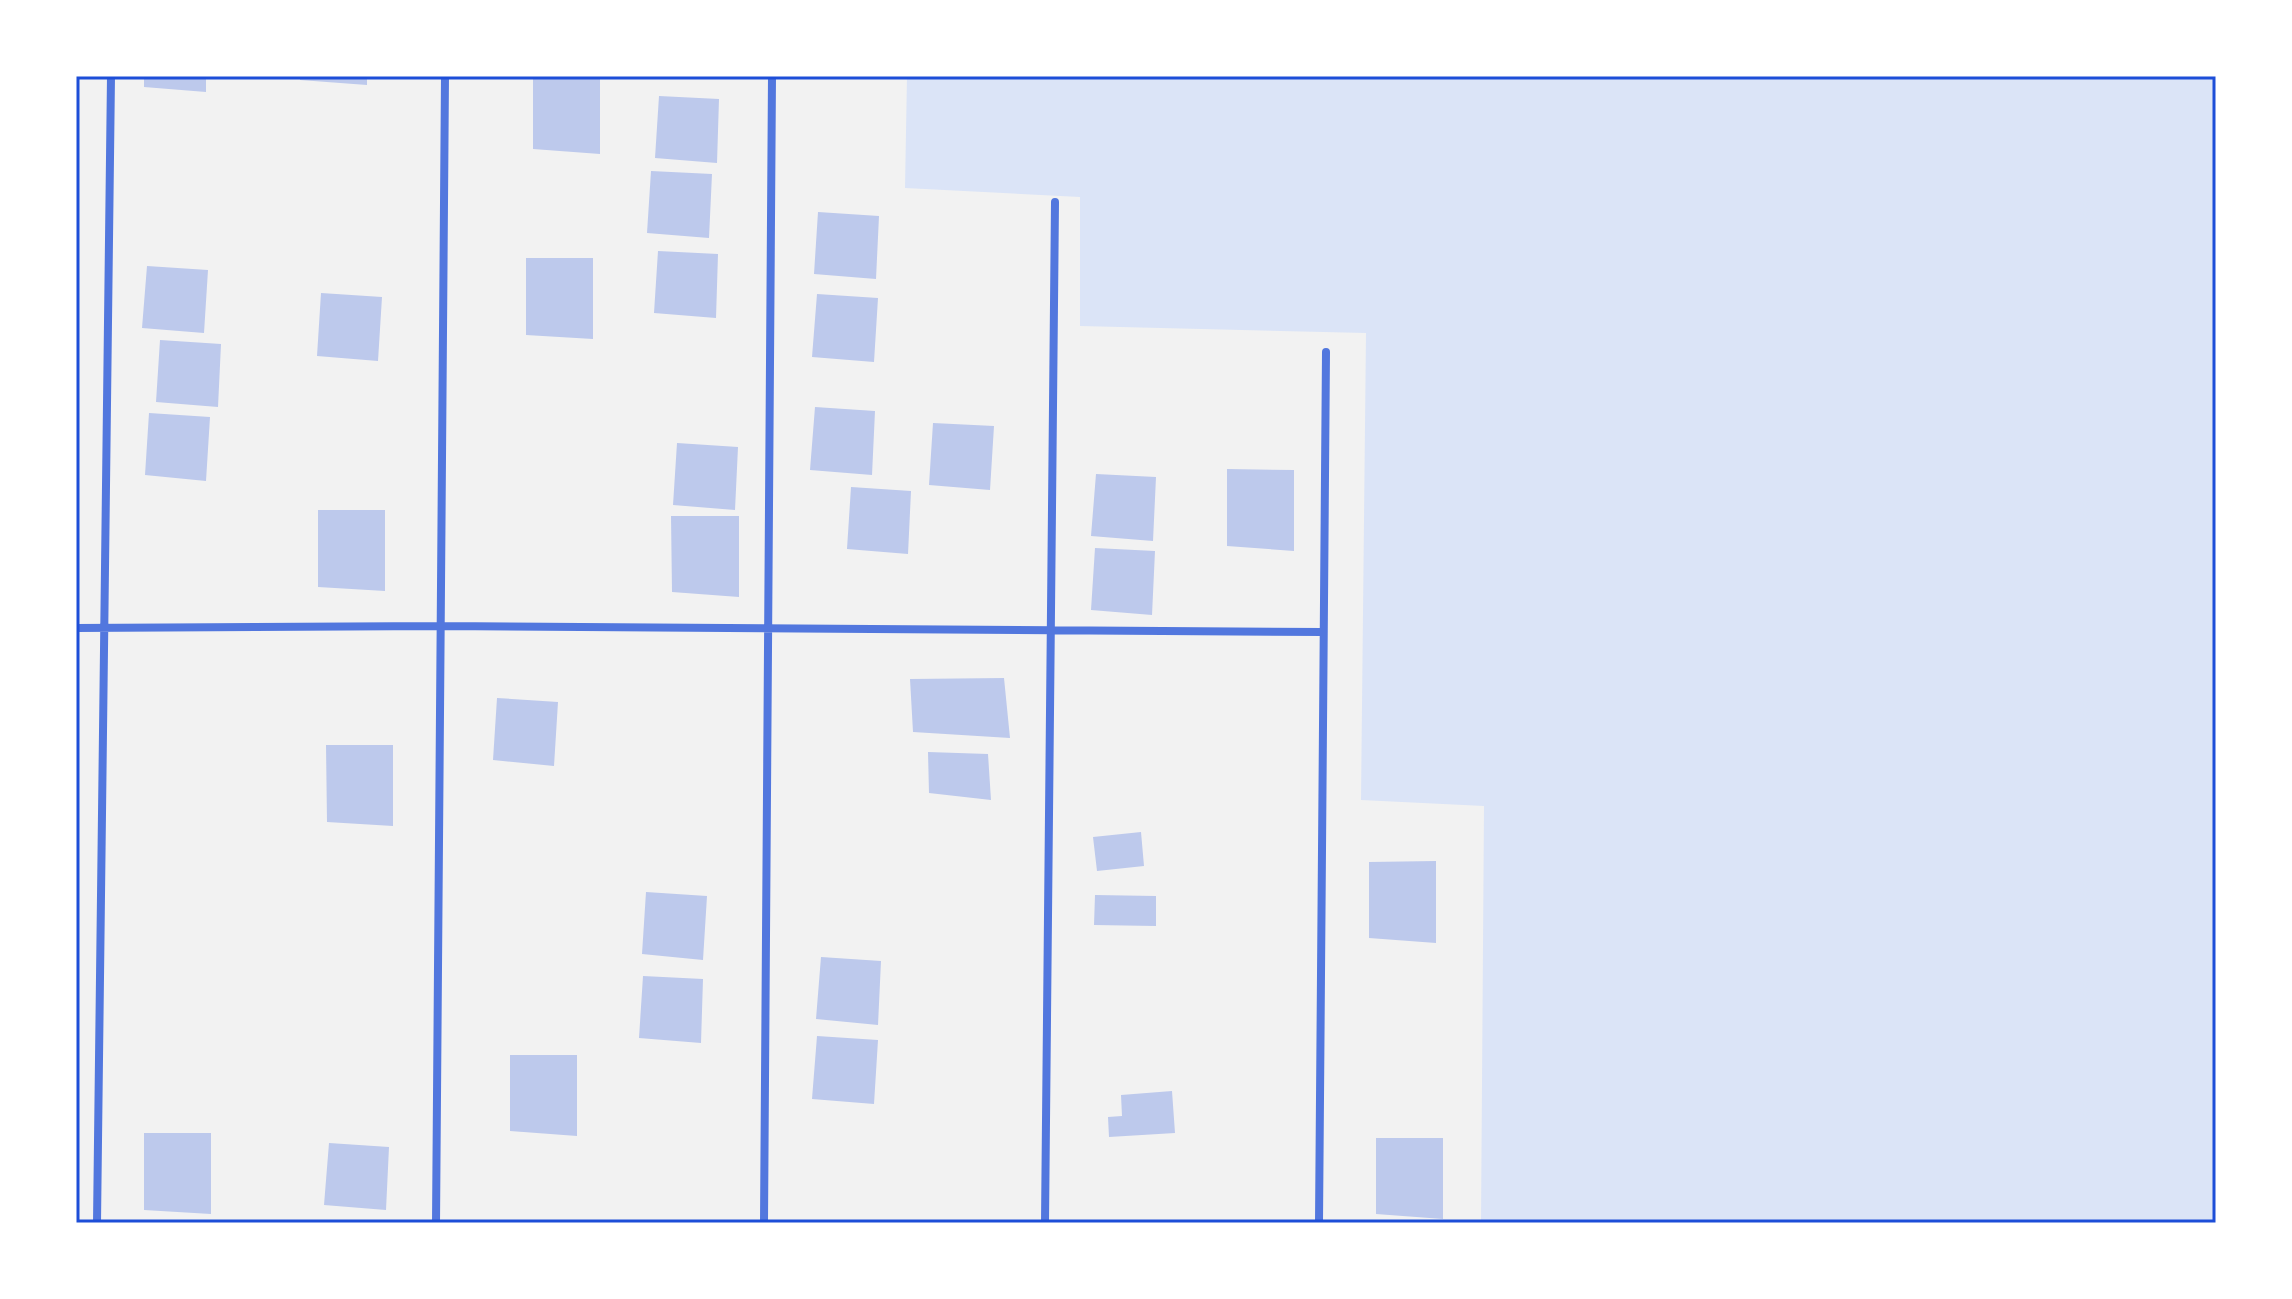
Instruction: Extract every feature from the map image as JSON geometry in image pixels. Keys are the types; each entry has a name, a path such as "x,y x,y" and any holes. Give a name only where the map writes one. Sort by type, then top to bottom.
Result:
{"street":[{"path":"97,1223 111,76"},
{"path":"436,1223 445,76"},
{"path":"764,1223 772,76"},
{"path":"1045,1223 1055,202"},
{"path":"1319,1223 1326,352"},
{"path":"76,628 440,626 1323,632"}],"shaded area":[{"path":"907,76 2216,76 2216,1223 1481,1223 1484,806 1361,800 1366,333 1080,326 1080,197 905,188"}],"building":[{"path":"144,76 206,76 206,92 144,87"},
{"path":"300,76 367,76 367,85 300,80"},
{"path":"533,76 600,76 600,154 533,149"},
{"path":"659,96 719,99 717,163 655,158"},
{"path":"651,171 712,174 709,238 647,233"},
{"path":"818,212 879,216 876,279 814,274"},
{"path":"658,251 718,254 716,318 654,313"},
{"path":"526,258 593,258 593,339 526,335"},
{"path":"147,266 208,270 204,333 142,328"},
{"path":"321,293 382,297 378,361 317,356"},
{"path":"817,294 878,298 874,362 812,357"},
{"path":"160,340 221,344 218,407 156,402"},
{"path":"815,407 875,411 872,475 810,470"},
{"path":"149,413 210,417 206,481 145,475"},
{"path":"933,423 994,426 990,490 929,485"},
{"path":"677,443 738,447 735,510 673,505"},
{"path":"1227,469 1294,470 1294,551 1227,546"},
{"path":"1096,474 1156,477 1153,541 1091,536"},
{"path":"851,487 911,491 908,554 847,549"},
{"path":"318,510 385,510 385,591 318,587"},
{"path":"671,516 739,516 739,597 672,592"},
{"path":"1095,548 1155,551 1152,615 1091,610"},
{"path":"1004,678 1010,738 913,732 910,679"},
{"path":"497,698 558,702 554,766 493,760"},
{"path":"326,745 393,745 393,826 327,822"},
{"path":"928,752 988,754 991,800 929,793"},
{"path":"1141,832 1144,866 1097,871 1093,837"},
{"path":"1436,861 1436,943 1369,938 1369,862"},
{"path":"646,892 707,896 703,960 642,954"},
{"path":"1095,895 1156,896 1156,926 1094,925"},
{"path":"821,957 881,961 878,1025 816,1019"},
{"path":"643,976 703,979 701,1043 639,1038"},
{"path":"817,1036 878,1040 874,1104 812,1099"},
{"path":"510,1055 577,1055 577,1136 510,1131"},
{"path":"1172,1091 1175,1133 1109,1137 1108,1117 1122,1116 1121,1095"},
{"path":"144,1133 211,1133 211,1214 144,1210"},
{"path":"1376,1138 1443,1138 1443,1219 1376,1214"},
{"path":"329,1143 389,1147 386,1210 324,1205"}]}
